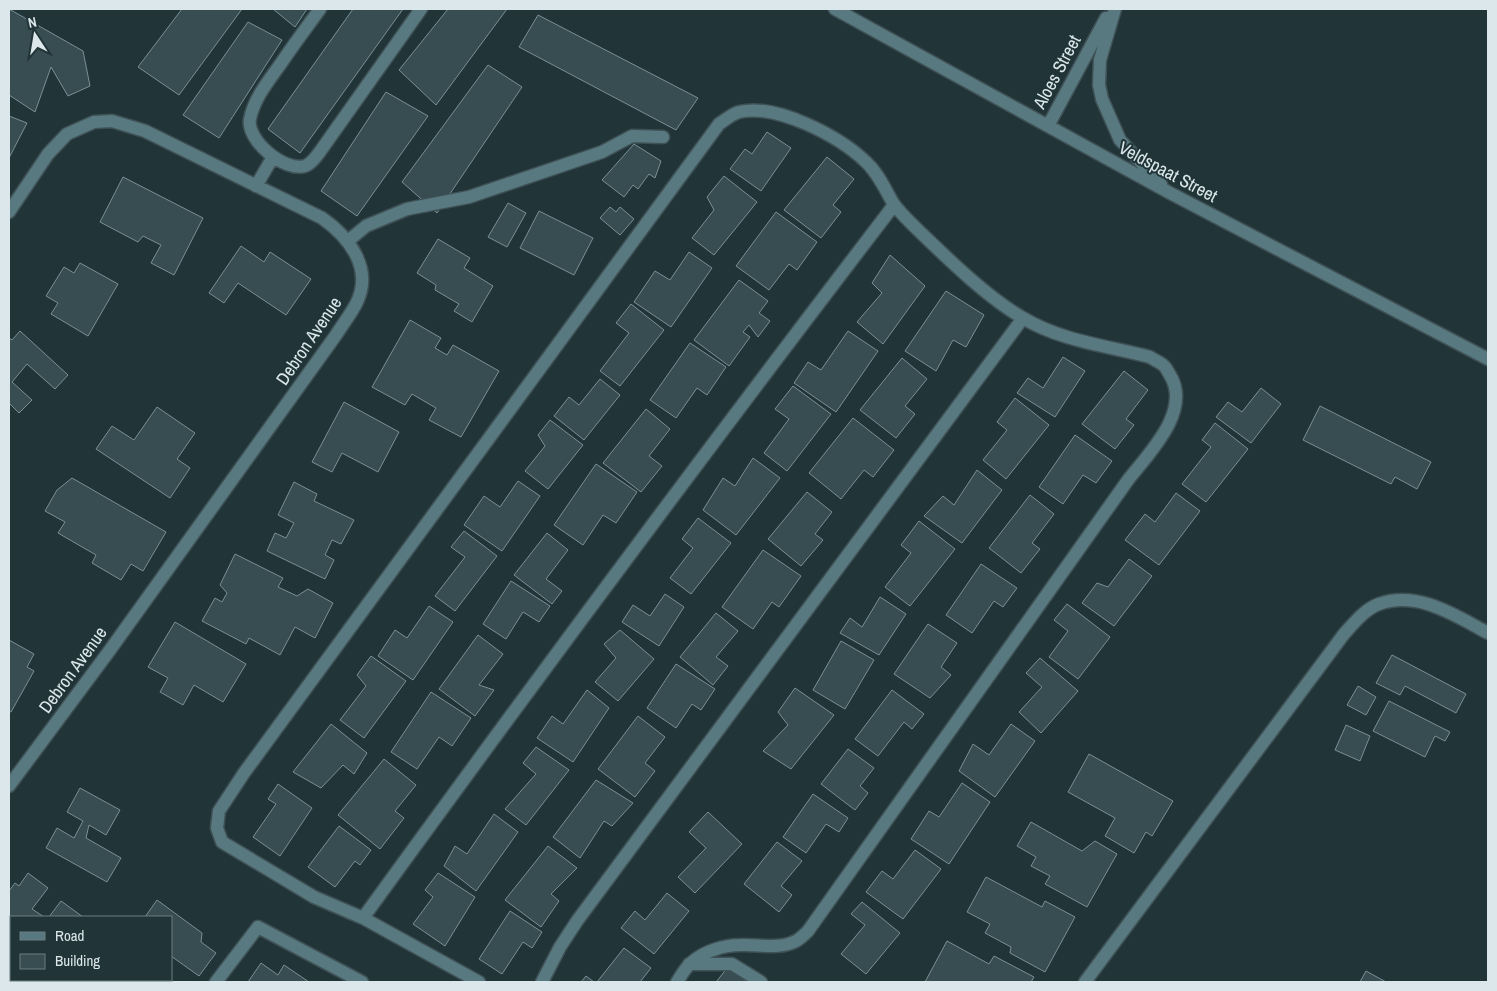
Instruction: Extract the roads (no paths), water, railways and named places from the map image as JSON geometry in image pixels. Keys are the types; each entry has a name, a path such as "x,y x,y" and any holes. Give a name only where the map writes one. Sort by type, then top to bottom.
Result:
{"street":[{"path":"320,9 268,81 250,119 250,132 257,142 273,157 297,166 304,166 311,162 319,153 422,9"},
{"name":"Veldspaat Street","path":"836,9 1170,193 1488,359"},
{"name":"Aloes Street","path":"1048,126 1111,9"},
{"path":"1115,9 1100,60 1099,85 1102,99 1120,140 1170,193"},
{"path":"478,982 363,918 314,897 222,842 217,828 219,810 261,749 719,124 738,112 762,111 787,116 806,124 840,142 866,162 880,180 894,205 918,230 972,279 1023,318 1051,332 1150,357 1164,365 1174,381 1177,392 1176,407 1168,428 1128,480 808,932 796,941 783,945 767,947 741,944 722,947 705,953 689,964 677,982"},
{"name":"Debron Avenue","path":"9,212 48,154 66,134 94,122 112,120 145,132 322,218 336,228 356,254 362,270 362,285 357,302 347,318 116,642 9,786"},
{"path":"348,242 366,226 407,209 469,197 602,152 632,136 663,137"},
{"path":"256,186 273,157"},
{"path":"363,918 538,677 719,434 894,205"},
{"path":"542,982 560,947 577,920 1023,318"},
{"path":"1085,982 1344,634 1367,611 1379,604 1409,600 1426,603 1488,633"},
{"path":"216,982 258,926 362,982"},
{"path":"689,964 732,964 761,982"}]}
